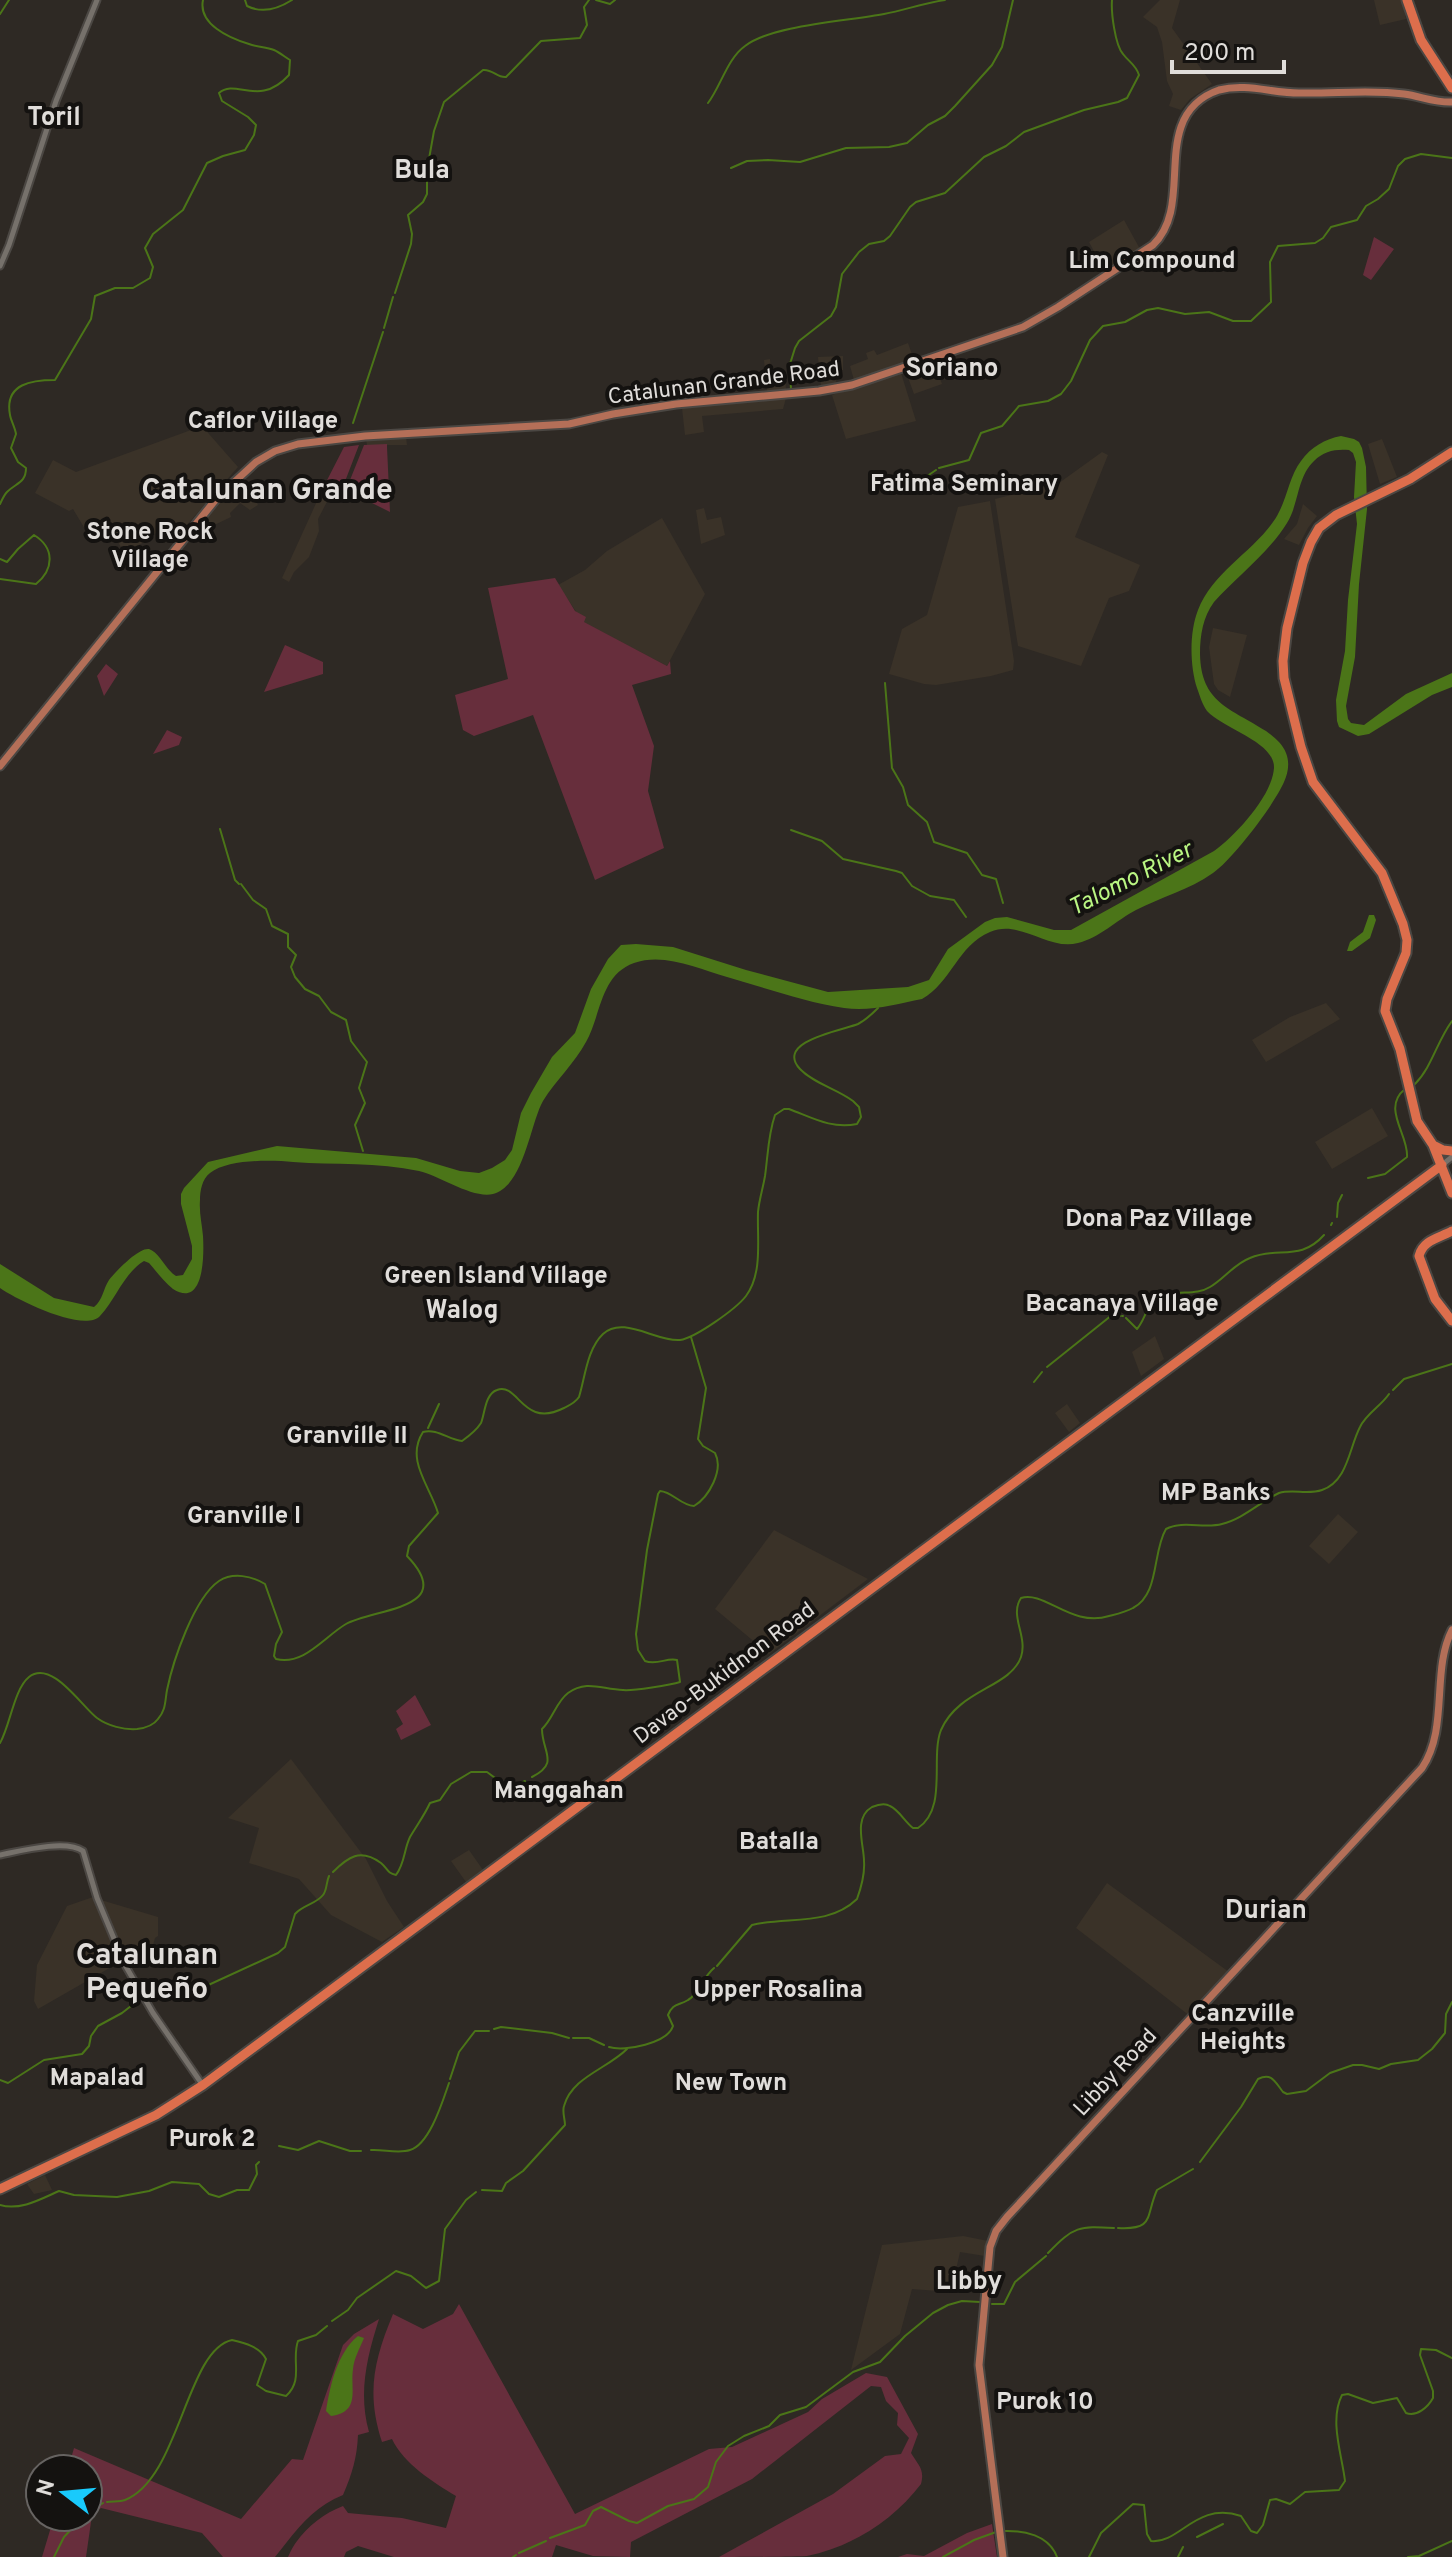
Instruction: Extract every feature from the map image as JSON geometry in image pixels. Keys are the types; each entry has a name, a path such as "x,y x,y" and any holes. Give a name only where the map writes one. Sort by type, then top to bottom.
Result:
{"highway":[{"path":"1407,0 1421,40 1452,88"},
{"path":"1451,1191 1433,1145 1417,1121 1402,1057 1385,1011 1406,953 1403,924 1382,873 1313,782 1304,759 1284,678 1284,641 1307,549 1315,534 1326,522 1347,509 1430,468 1452,452"},
{"path":"1433,1145 1452,1151"},
{"path":"1433,1145 1427,1176 1440,1177 1451,1191"},
{"name":"Davao-Bukidnon Road","path":"0,2189 156,2115 203,2085 1442,1165"},
{"path":"1451,1191 1452,1169"},
{"path":"1452,1231 1427,1242 1419,1256 1435,1299 1452,1321"}],"main road":[{"name":"Catalunan Grande Road","path":"0,766 217,498 269,453 298,444 355,437 576,424 613,414 676,404 824,391 861,383 1027,325 1153,245 1169,218 1180,130 1189,111 1207,95 1228,88 1244,87 1293,93 1402,94 1452,102"},
{"name":"Libby Road","path":"1003,2557 979,2365 993,2237 1013,2211 1422,1768 1433,1747 1446,1647 1452,1630"}],"street":[{"path":"0,266 56,101 97,0"},
{"name":"Davao-Bukidnon Road","path":"1442,1165 1452,1157"},
{"path":"0,1855 38,1849 80,1848 85,1854 97,1898 125,1965 153,2013 203,2085"}],"shaded area":[{"path":"1160,0 1180,0 1172,28 1212,84 1190,99 1181,110 1169,106 1173,94 1167,81 1162,42 1157,27 1143,17"},
{"path":"1374,0 1402,0 1406,19 1380,25"},
{"path":"1124,220 1140,249 1106,274 1089,242"},
{"path":"1374,237 1394,249 1371,280 1363,275"},
{"path":"908,343 914,360 854,380 850,366 868,359 866,353 874,350 877,355"},
{"path":"843,356 843,370 835,371 836,383 821,386 818,357"},
{"path":"770,359 771,372 785,371 786,390 767,391 764,360"},
{"path":"934,362 942,384 914,394 906,372"},
{"path":"901,373 916,421 846,439 832,395"},
{"path":"786,398 783,409 702,416 704,432 685,435 682,408"},
{"path":"202,426 238,467 177,536 173,531 167,534 161,531 124,552 107,524 93,532 90,526 85,529 73,509 69,511 35,493 53,460 76,472"},
{"path":"1341,436 1359,442 1366,467 1367,509 1355,657 1346,706 1348,719 1351,723 1364,725 1406,694 1452,673 1452,687 1432,695 1369,734 1358,736 1339,727 1336,700 1345,651 1357,524 1354,497 1356,462 1349,450 1334,450 1322,455 1308,467 1291,516 1280,533 1214,602 1203,626 1200,647 1202,670 1212,694 1275,738 1285,750 1288,764 1284,782 1262,817 1231,856 1204,879 1136,910 1101,933 1078,943 1056,943 1013,929 990,932 970,946 932,992 922,999 883,1007 854,1009 829,1005 669,960 634,963 623,969 608,986 586,1042 543,1101 519,1167 504,1189 485,1195 419,1171 388,1166 273,1161 227,1165 210,1173 202,1185 202,1266 197,1286 191,1292 173,1289 144,1261 131,1272 100,1316 80,1320 35,1307 0,1288 0,1264 54,1298 94,1307 116,1272 145,1249 156,1254 176,1276 183,1275 192,1259 192,1246 181,1194 208,1162 277,1146 416,1158 460,1171 479,1173 492,1168 505,1160 512,1150 521,1113 531,1093 552,1057 575,1033 591,989 608,959 621,945 673,947 828,992 908,987 929,980 948,949 985,922 1007,917 1054,930 1071,930 1214,851 1242,825 1260,802 1274,768 1272,759 1258,743 1215,718 1204,706 1192,660 1195,619 1213,585 1273,522 1293,475 1305,456 1319,444"},
{"path":"406,437 407,445 367,445 366,439"},
{"path":"1382,439 1397,477 1380,484 1368,444"},
{"path":"387,444 390,512 346,490 364,445"},
{"path":"359,445 344,484 323,488 344,447"},
{"path":"1102,452 1108,455 1075,537 1140,565 1129,591 1109,598 1081,666 1018,646 995,499 1059,483"},
{"path":"239,481 258,505 250,510 240,503 230,513 231,517 208,528 203,523"},
{"path":"341,485 330,496 318,519 319,531 309,557 289,582 282,578 323,488"},
{"path":"990,501 1013,670 936,685 889,674 902,629 927,615 958,507"},
{"path":"1303,504 1317,516 1299,545 1284,539 1297,524"},
{"path":"704,508 707,520 721,517 725,535 701,544 696,510"},
{"path":"662,518 705,594 667,666 583,622 558,585"},
{"path":"555,578 575,611 586,617 584,622 667,666 670,661 671,674 632,685 654,746 648,791 664,848 595,880 533,715 474,736 463,730 455,695 508,679 488,588"},
{"path":"1213,628 1247,635 1230,697 1214,684 1209,647"},
{"path":"285,645 323,662 323,674 264,692"},
{"path":"106,664 118,674 104,696 97,676"},
{"path":"167,730 182,737 179,745 153,754"},
{"path":"1369,915 1374,915 1376,920 1370,938 1352,951 1347,951 1350,942 1363,932"},
{"path":"1326,1003 1340,1019 1266,1062 1252,1040 1290,1017"},
{"path":"1372,1108 1388,1136 1332,1169 1315,1142"},
{"path":"1155,1336 1164,1359 1141,1376 1132,1352"},
{"path":"1067,1404 1080,1423 1069,1432 1055,1413"},
{"path":"1338,1514 1358,1532 1329,1564 1309,1546"},
{"path":"774,1530 868,1579 769,1654 715,1609"},
{"path":"415,1695 431,1725 401,1740 396,1729 403,1724 396,1711"},
{"path":"291,1759 366,1859 404,1927 382,1942 331,1915 299,1879 249,1863 259,1828 228,1818"},
{"path":"469,1850 483,1870 466,1882 451,1861"},
{"path":"1107,1883 1229,1972 1190,2016 1076,1928"},
{"path":"93,1897 120,1962 38,2009 34,2001 37,1965 67,1906"},
{"path":"101,1900 158,1917 158,1936 152,1949 154,1956 126,1963"},
{"path":"45,2175 52,2190 34,2194 27,2184"},
{"path":"963,2236 988,2241 985,2256 960,2252 951,2292 912,2289 900,2334 851,2370 882,2245"},
{"path":"459,2304 575,2514 709,2449 732,2447 808,2412 822,2399 866,2373 887,2377 918,2434 911,2453 921,2471 921,2484 884,2521 855,2539 823,2552 807,2556 719,2557 833,2494 885,2456 901,2454 909,2438 897,2425 898,2413 886,2401 881,2387 871,2386 752,2479 631,2542 630,2557 593,2556 556,2545 552,2557 394,2557 358,2546 346,2552 344,2557 288,2557 310,2527 343,2506 348,2513 402,2518 446,2528 456,2496 411,2464 392,2439 382,2442 373,2392 377,2362 393,2314 423,2329 453,2314"},
{"path":"379,2319 365,2375 364,2403 369,2432 358,2435 354,2466 343,2495 313,2513 275,2557 223,2557 202,2533 104,2509 104,2461 241,2519 292,2459 303,2460 343,2345 354,2334"},
{"path":"358,2336 364,2338 354,2365 350,2405 347,2410 331,2416 326,2411 336,2370 345,2351"},
{"path":"992,2524 997,2557 898,2557 907,2554 924,2556 967,2533"},
{"path":"49,2533 89,2533 86,2557 42,2557"}],"waterway":[{"path":"0,14 9,0"},
{"path":"0,504 6,493 26,473 26,468 18,462 11,448 16,434 10,415 11,396 30,383 55,380 91,319 95,296 115,288 133,288 150,278 153,267 145,248 153,234 183,210 207,163 245,150 256,125 222,101 219,93 233,88 268,90 289,75 290,60 280,53 224,34 210,23 205,16 203,0"},
{"path":"245,0 247,6 265,10 292,0"},
{"path":"395,293 411,244 408,215 423,202 427,194 427,170 434,131 444,102 483,70 506,77 541,41 580,38 587,25 584,7 589,0"},
{"path":"596,0 610,4 615,0"},
{"path":"708,103 733,58 757,39 791,28 884,14 945,0"},
{"path":"731,168 747,161 800,162 846,148 889,147 907,143 928,125 945,116 992,65 1002,47 1013,0"},
{"path":"791,390 790,364 795,348 799,341 831,316 836,307 842,274 869,244 884,241 890,236 910,207 916,202 945,193 984,157 1024,132 1127,98 1139,75 1118,43 1112,0"},
{"path":"939,468 969,460 981,433 1002,426 1019,406 1048,401 1061,394 1071,381 1090,340 1103,326 1125,322 1147,310 1158,308 1185,314 1209,312 1233,321 1251,321 1271,302 1270,262 1278,246 1315,243 1331,227 1357,220 1366,206 1389,189 1398,166 1405,159 1421,154 1452,158"},
{"path":"384,328 393,297"},
{"path":"353,423 383,332"},
{"path":"920,481 936,470"},
{"path":"0,559 7,562 34,535 46,546 50,559 46,572 36,584 0,579"},
{"path":"885,683 892,768 903,787 908,805 927,822 934,842 967,853 982,875 996,879 1003,903"},
{"path":"220,829 235,880 239,884"},
{"path":"791,830 822,841 843,859 902,873 912,886 930,896 954,900 966,917"},
{"path":"241,884 253,900 266,909 272,926 288,934 288,947 296,955 291,967 295,977 305,989 319,996 331,1012 346,1020 351,1041 367,1062 359,1088 365,1103 355,1125 363,1151"},
{"path":"0,1743 20,1690 29,1677 38,1673 57,1679 106,1723 132,1729 154,1723 164,1709 174,1663 193,1615 210,1589 224,1578 242,1576 265,1584 282,1632 274,1656 286,1660 314,1649 346,1624 391,1610 418,1597 423,1587 420,1574 407,1556 409,1546 438,1513 418,1463 418,1442 423,1432 462,1441 479,1426 488,1400 497,1390 511,1392 539,1413 564,1408 579,1397 593,1348 611,1329 630,1328 680,1340 705,1329 741,1302 755,1277 759,1208 775,1115 789,1109 839,1125 857,1124 861,1117 859,1107 853,1101 800,1069 794,1059 796,1051 814,1038 858,1024 878,1008"},
{"path":"1415,1084 1452,1021"},
{"path":"1368,1178 1385,1174 1407,1157 1395,1105 1405,1089"},
{"path":"1337,1217 1342,1195"},
{"path":"1126,1318 1137,1329 1150,1305 1157,1299 1170,1294 1204,1290 1250,1258 1297,1251 1324,1235"},
{"path":"1047,1367 1112,1315 1120,1316"},
{"path":"532,1777 547,1762 542,1729 568,1693 588,1686 628,1690 680,1682 677,1660 645,1661 638,1650 636,1634 658,1494 665,1492 694,1506 710,1490 718,1467 715,1453 698,1439 706,1388 691,1337"},
{"path":"1393,1390 1404,1379 1452,1364"},
{"path":"1034,1382 1042,1372"},
{"path":"717,1966 752,1925 833,1914 857,1899 864,1871 861,1825 866,1812 872,1807 890,1806 913,1828 918,1828 927,1819 936,1796 938,1741 949,1716 971,1697 1006,1676 1021,1657 1023,1649 1017,1612 1021,1598 1039,1599 1083,1617 1096,1618 1133,1608 1148,1593 1166,1529 1179,1525 1222,1524 1279,1493 1317,1491 1331,1486 1343,1472 1363,1422 1389,1394"},
{"path":"428,1428 439,1404"},
{"path":"333,1872 344,1862 361,1855 374,1858 396,1875 410,1837 430,1803 440,1800 451,1784 471,1772 487,1772 510,1789 525,1781"},
{"path":"147,1995 191,1993 278,1953 285,1947 295,1914 323,1895 329,1876"},
{"path":"609,2047 635,2047 663,2037 673,2026 668,2015 672,2008 692,1998 714,1968"},
{"path":"0,2080 8,2083 44,2060 82,2054 98,2026 140,1999"},
{"path":"1200,2162 1258,2079 1270,2077 1287,2094 1306,2091 1330,2073 1353,2065 1379,2069 1418,2060 1445,2033 1446,2014 1452,2002"},
{"path":"494,2029 501,2027 552,2033 569,2038"},
{"path":"450,2079 459,2052 475,2031 489,2031"},
{"path":"573,2038 589,2038 604,2045"},
{"path":"482,2190 502,2191 506,2183 523,2171 565,2125 564,2106 574,2088 627,2049"},
{"path":"371,2150 401,2152 417,2146 430,2131 449,2083"},
{"path":"279,2146 298,2150 319,2141 350,2151 361,2151"},
{"path":"0,2205 23,2205 59,2191 74,2195 117,2197 149,2191 172,2182 199,2184 209,2194 219,2197 237,2190 249,2190 259,2162"},
{"path":"1118,2228 1143,2224 1157,2190 1193,2169"},
{"path":"332,2321 348,2310 357,2298 396,2271 411,2276 426,2288 439,2281 445,2229 466,2200 476,2192"},
{"path":"1048,2253 1064,2237 1078,2230 1114,2228"},
{"path":"992,2304 1004,2304 1015,2282 1046,2256"},
{"path":"550,2538 585,2525 593,2511 601,2507 637,2523 668,2506 694,2499 708,2487 716,2462 728,2446 769,2426 780,2415 806,2407 853,2372 880,2362 933,2313 962,2301 980,2302"},
{"path":"107,2502 125,2500 144,2487 158,2467 192,2389 216,2349 232,2340 256,2349 266,2359 257,2385 266,2391 286,2396 296,2377 298,2341 316,2335 327,2326"},
{"path":"1089,2557 1101,2533 1133,2504 1144,2505 1147,2534 1151,2541 1171,2536 1200,2518 1225,2513 1241,2516 1251,2531 1257,2533 1263,2525 1270,2500 1290,2504 1305,2492 1339,2490 1345,2481 1336,2426 1342,2395 1348,2394 1373,2403 1397,2398 1406,2413 1418,2412 1433,2398 1421,2349 1436,2350 1452,2358"},
{"path":"1197,2537 1223,2524"},
{"path":"1002,2531 1035,2535 1048,2544 1057,2557"},
{"path":"943,2557 996,2532"},
{"path":"54,2557 68,2533"},
{"path":"519,2553 546,2541"},
{"path":"1408,2557 1419,2556 1452,2541"},
{"path":"1178,2557 1183,2547"}],"district":[{"name":"Toril","path":"54,118"},
{"name":"Bula","path":"422,171"},
{"name":"Lim Compound","path":"1152,262"},
{"name":"Soriano","path":"952,369"},
{"name":"Caflor Village","path":"263,422"},
{"name":"Fatima Seminary","path":"964,485"},
{"name":"Catalunan Grande","path":"267,491"},
{"name":"Stone Rock Village","path":"150,547"},
{"name":"Dona Paz Village","path":"1159,1220"},
{"name":"Green Island Village","path":"496,1277"},
{"name":"Bacanaya Village","path":"1122,1305"},
{"name":"Walog","path":"462,1311"},
{"name":"Granville II","path":"347,1437"},
{"name":"MP Banks","path":"1216,1494"},
{"name":"Granville I","path":"244,1517"},
{"name":"Manggahan","path":"559,1792"},
{"name":"Batalla","path":"779,1843"},
{"name":"Durian","path":"1266,1911"},
{"name":"Catalunan Pequeño","path":"147,1973"},
{"name":"Upper Rosalina","path":"778,1991"},
{"name":"Canzville Heights","path":"1243,2029"},
{"name":"Mapalad","path":"97,2079"},
{"name":"New Town","path":"731,2084"},
{"name":"Purok 2","path":"212,2140"},
{"name":"Libby","path":"969,2282"},
{"name":"Purok 10","path":"1045,2403"}],"water label":[{"name":"Talomo River","path":"1131,880"}]}
